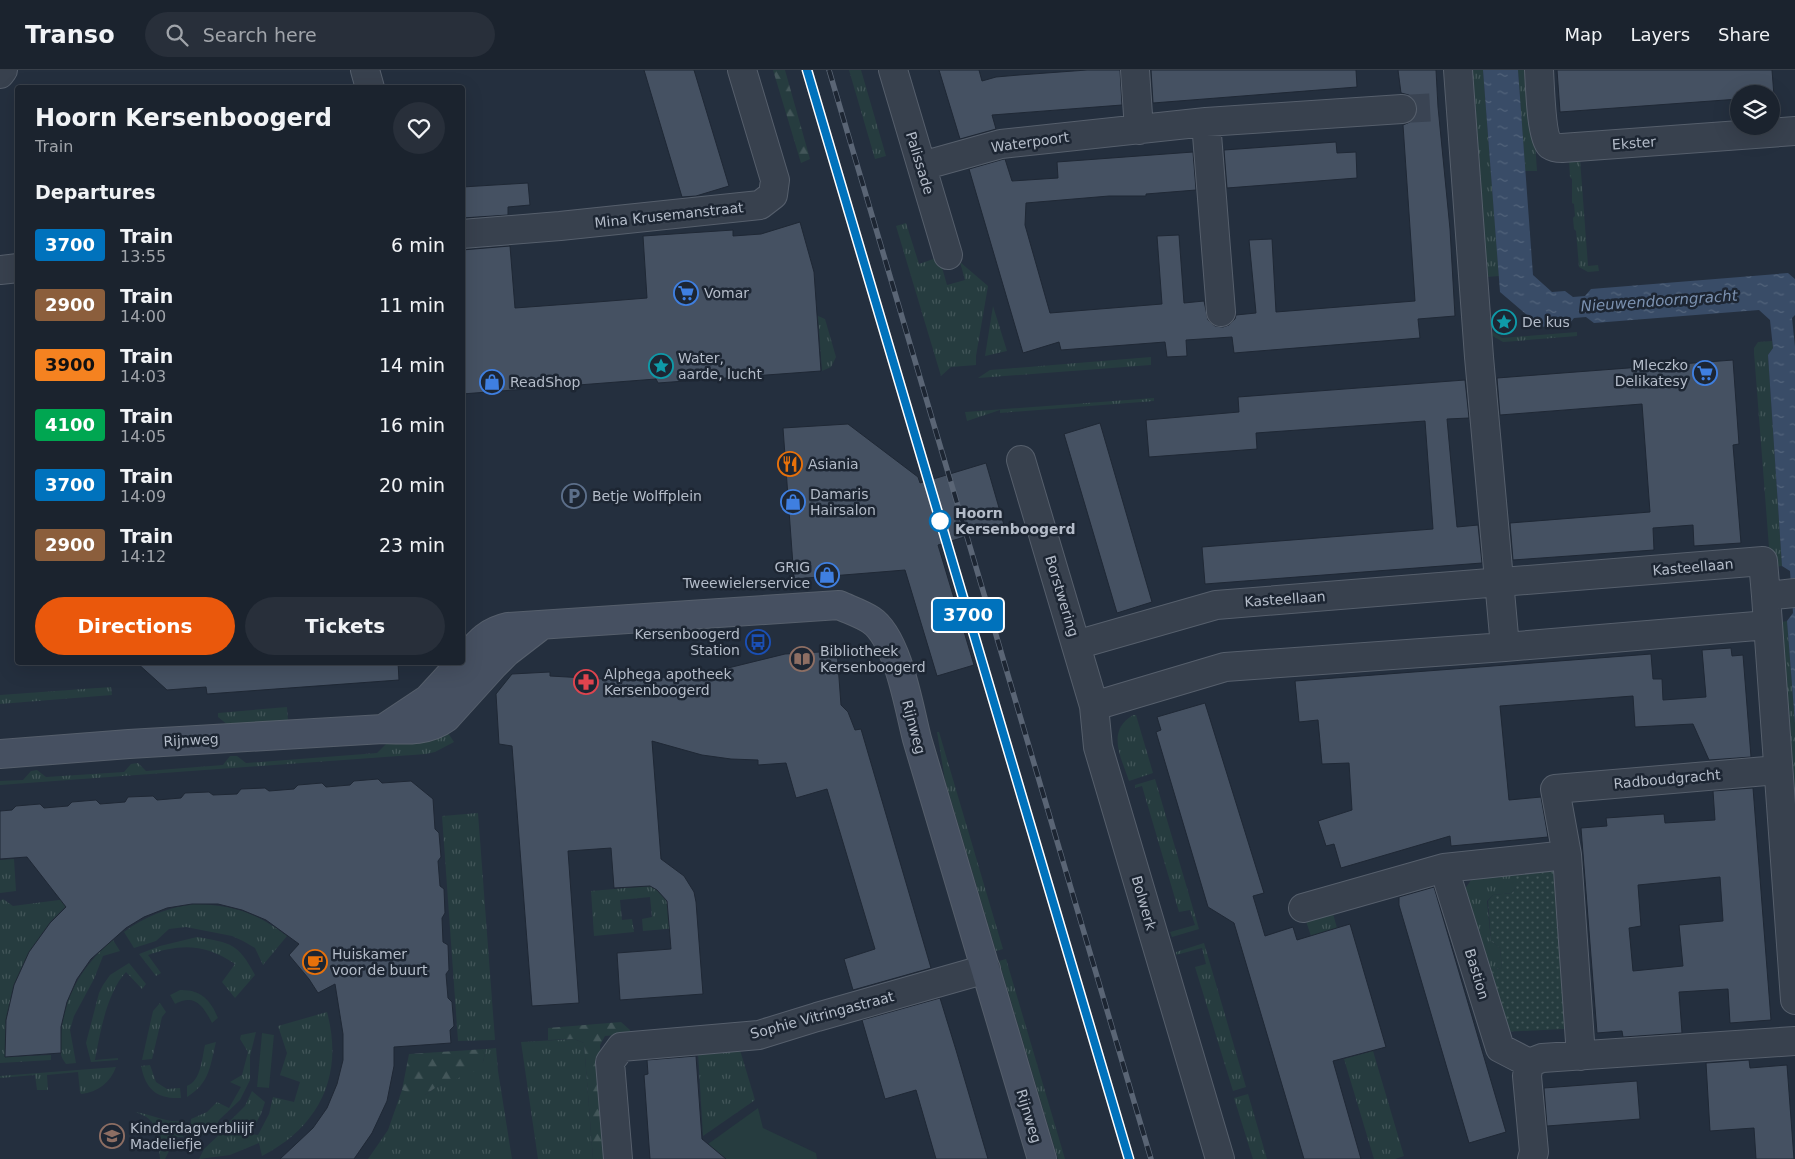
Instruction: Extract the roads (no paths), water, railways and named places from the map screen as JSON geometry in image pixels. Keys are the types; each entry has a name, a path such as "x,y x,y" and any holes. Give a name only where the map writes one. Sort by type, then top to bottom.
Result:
{"street":[{"path":"0,74 3,70"},
{"path":"365,70 369,85"},
{"name":"Mina Krusemanstraat","path":"465,234 760,205 773,195 776,180 742,70"},
{"name":"Palissade","path":"893,70 948,255"},
{"path":"1135,70 1139,130"},
{"path":"1458,70 1449,106 1479,357 1505,647"},
{"name":"Ekster","path":"1539,70 1546,138 1555,147 1579,147 1795,131"},
{"name":"Waterpoort","path":"922,166 1001,144 1206,122 1402,109"},
{"path":"1206,122 1221,312"},
{"path":"0,270 15,268"},
{"name":"Borstwering","path":"1021,460 1076,645"},
{"name":"Kasteellaan","path":"1076,645 1216,605 1763,562 1784,594"},
{"path":"1784,594 1768,625 1795,1000"},
{"name":"Rijnweg","path":"465,659 486,636 496,630 508,627 839,605 872,621 881,630 889,643 899,669 917,739 1042,1159"},
{"name":"Rijnweg","path":"0,754 129,744 428,728 437,725 446,718 507,652 542,625"},
{"path":"1094,706 1225,667 1505,647 1768,625"},
{"name":"Bolwerk","path":"1076,645 1094,706 1098,747 1220,1159"},
{"name":"Rijnweg","path":"383,729 428,699 459,665"},
{"name":"Radboudgracht","path":"1567,855 1555,788 1778,770"},
{"path":"1303,908 1444,868 1567,855 1580,1056"},
{"name":"Bastion","path":"1444,868 1500,1048 1529,1063"},
{"name":"Sophie Vitringastraat","path":"618,1159 610,1062 621,1047 759,1035 986,969"},
{"path":"1532,1159 1534,1152 1527,1076 1529,1063 1542,1058 1795,1041"}],"water":[{"name":"Nieuwendoorngracht","path":"1483,70 1518,70 1533,275 1552,292 1565,291 1573,297 1585,296 1591,289 1788,273 1795,279 1795,315 1792,318 1795,347 1795,723 1787,621 1793,613 1790,571 1782,566 1768,355 1773,348 1770,320 1759,310 1594,323 1586,317 1574,318 1568,325 1541,327 1500,292"}],"tunnel":[{"path":"1402,109 1438,107"}],"railway":[{"path":"807,70 1129,1159"},
{"path":"829,70 1151,1159"}],"train":[{"name":"3700","path":"807,70 1129,1159"}],"place":[{"name":"Vomar","path":"686,293"},
{"name":"De kus","path":"1504,322"},
{"name":"Water, aarde, lucht","path":"661,366"},
{"name":"Mleczko Delikatesy","path":"1705,373"},
{"name":"ReadShop","path":"492,382"},
{"name":"Asiania","path":"790,464"},
{"name":"Betje Wolffplein","path":"574,496"},
{"name":"Damaris Hairsalon","path":"793,502"},
{"name":"Hoorn Kersenboogerd","path":"940,521"},
{"name":"GRIG Tweewielerservice","path":"827,575"},
{"name":"Kersenboogerd Station","path":"758,642"},
{"name":"Bibliotheek Kersenboogerd","path":"802,659"},
{"name":"Alphega apotheek Kersenboogerd","path":"586,682"},
{"name":"Huiskamer voor de buurt","path":"315,962"},
{"name":"Kinderdagverbliijf Madeliefje","path":"112,1136"}]}
